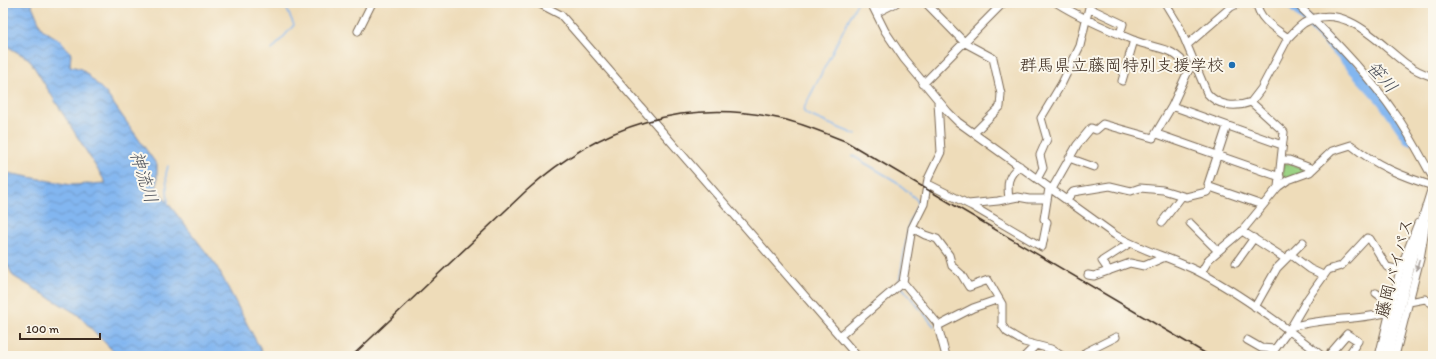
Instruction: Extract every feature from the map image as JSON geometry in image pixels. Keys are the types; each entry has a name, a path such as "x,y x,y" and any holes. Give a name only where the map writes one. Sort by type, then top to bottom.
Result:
{"highway":[{"name":"藤岡バイパス","path":"1390,354 1411,259 1433,187"}],"street":[{"path":"358,31 372,3"},
{"path":"538,3 561,14 857,356"},
{"path":"871,3 885,32 923,84 958,122 1066,200 1130,243 1201,273 1290,328 1322,356"},
{"path":"876,12 896,3"},
{"path":"926,3 965,42 993,58 1001,94 1000,107 974,133"},
{"path":"923,84 1003,3"},
{"path":"1057,3 1134,40 1175,53 1192,68 1212,99 1226,105 1251,102 1261,89 1288,38 1311,20 1334,16 1348,20 1363,28 1407,65 1433,77"},
{"path":"928,184 968,204 1042,247 1047,222 1044,219 1047,198 1051,188 1068,158 1091,128 1096,130 1103,124 1153,138 1157,134 1192,68 1187,44 1179,26 1165,3"},
{"path":"1187,44 1231,7 1239,3"},
{"path":"1258,3 1259,12 1263,18 1288,38"},
{"path":"1296,3 1311,20 1339,45 1396,115 1433,178"},
{"path":"1037,179 1043,168 1040,155 1047,139 1041,118 1062,83 1080,46 1089,5 1123,24 1120,34"},
{"path":"1122,81 1134,40"},
{"path":"840,336 903,282 912,228 924,204 928,179 941,152 938,102"},
{"path":"1251,102 1284,132 1278,187"},
{"path":"1172,106 1282,145"},
{"path":"1066,200 1073,192 1110,186 1131,191 1140,188 1163,190 1186,197 1207,192 1210,187 1208,184 1227,126"},
{"path":"1157,134 1280,177"},
{"path":"1201,273 1208,259 1242,231 1278,187 1288,180 1310,172 1332,151 1351,145 1368,159 1382,167 1403,177 1433,187"},
{"path":"1068,158 1094,167"},
{"path":"1280,160 1289,160 1313,169"},
{"path":"1009,199 1007,182 1012,171 1020,166"},
{"path":"1210,187 1262,205"},
{"path":"1162,222 1182,196"},
{"path":"968,204 1018,197 1029,199 1047,198"},
{"path":"1379,356 1390,308 1407,248 1429,199"},
{"path":"1390,354 1409,302 1425,233 1429,199"},
{"path":"1190,223 1218,250"},
{"path":"912,228 937,239 949,255 952,266 962,274 969,287 988,280 1002,304 1002,325 1007,332 1024,342 1051,349 1062,356"},
{"path":"1242,231 1323,276"},
{"path":"1236,263 1254,238"},
{"path":"1270,356 1290,328 1323,276 1328,270 1341,266 1367,238 1370,239 1386,267 1400,270"},
{"path":"1255,307 1270,279 1288,256 1303,242"},
{"path":"1109,271 1102,260 1130,243"},
{"path":"1088,275 1094,276 1130,263 1144,266 1165,258"},
{"path":"903,282 938,326 946,356"},
{"path":"1376,293 1390,308"},
{"path":"938,326 972,308 999,298"},
{"path":"1409,302 1425,299 1433,304"},
{"path":"1290,328 1309,322 1356,316 1368,317 1390,308"},
{"path":"1328,356 1347,334 1358,342 1348,356"},
{"path":"1083,356 1086,352 1116,337"},
{"path":"1247,340 1261,348 1275,349"},
{"path":"1025,356 1036,346"}],"green space":[{"path":"1283,162 1309,170 1283,182"}],"water":[{"name":"神流川","path":"3,3 31,3 42,29 61,41 71,53 70,66 82,69 106,93 157,165 157,189 216,265 264,356 118,356 77,314 13,276 3,256 3,172 71,185 106,183 29,59 3,44"}],"waterway":[{"path":"272,50 294,25 284,3"},
{"path":"856,135 806,114 803,110 857,3"},
{"name":"笹川","path":"1290,3 1334,48 1382,101 1409,140"},
{"path":"853,156 897,182 917,200 918,203 909,223 899,283"},
{"name":"神流川","path":"168,166 166,174 168,204"},
{"path":"901,286 934,326"}],"railway":[{"path":"352,356 526,191 554,168 583,149 614,133 645,122 678,115 711,112 746,113 782,119 806,126 845,141 1210,356"}],"place":[{"name":"群馬県立藤岡特別支援学校","path":"1232,65"}]}
